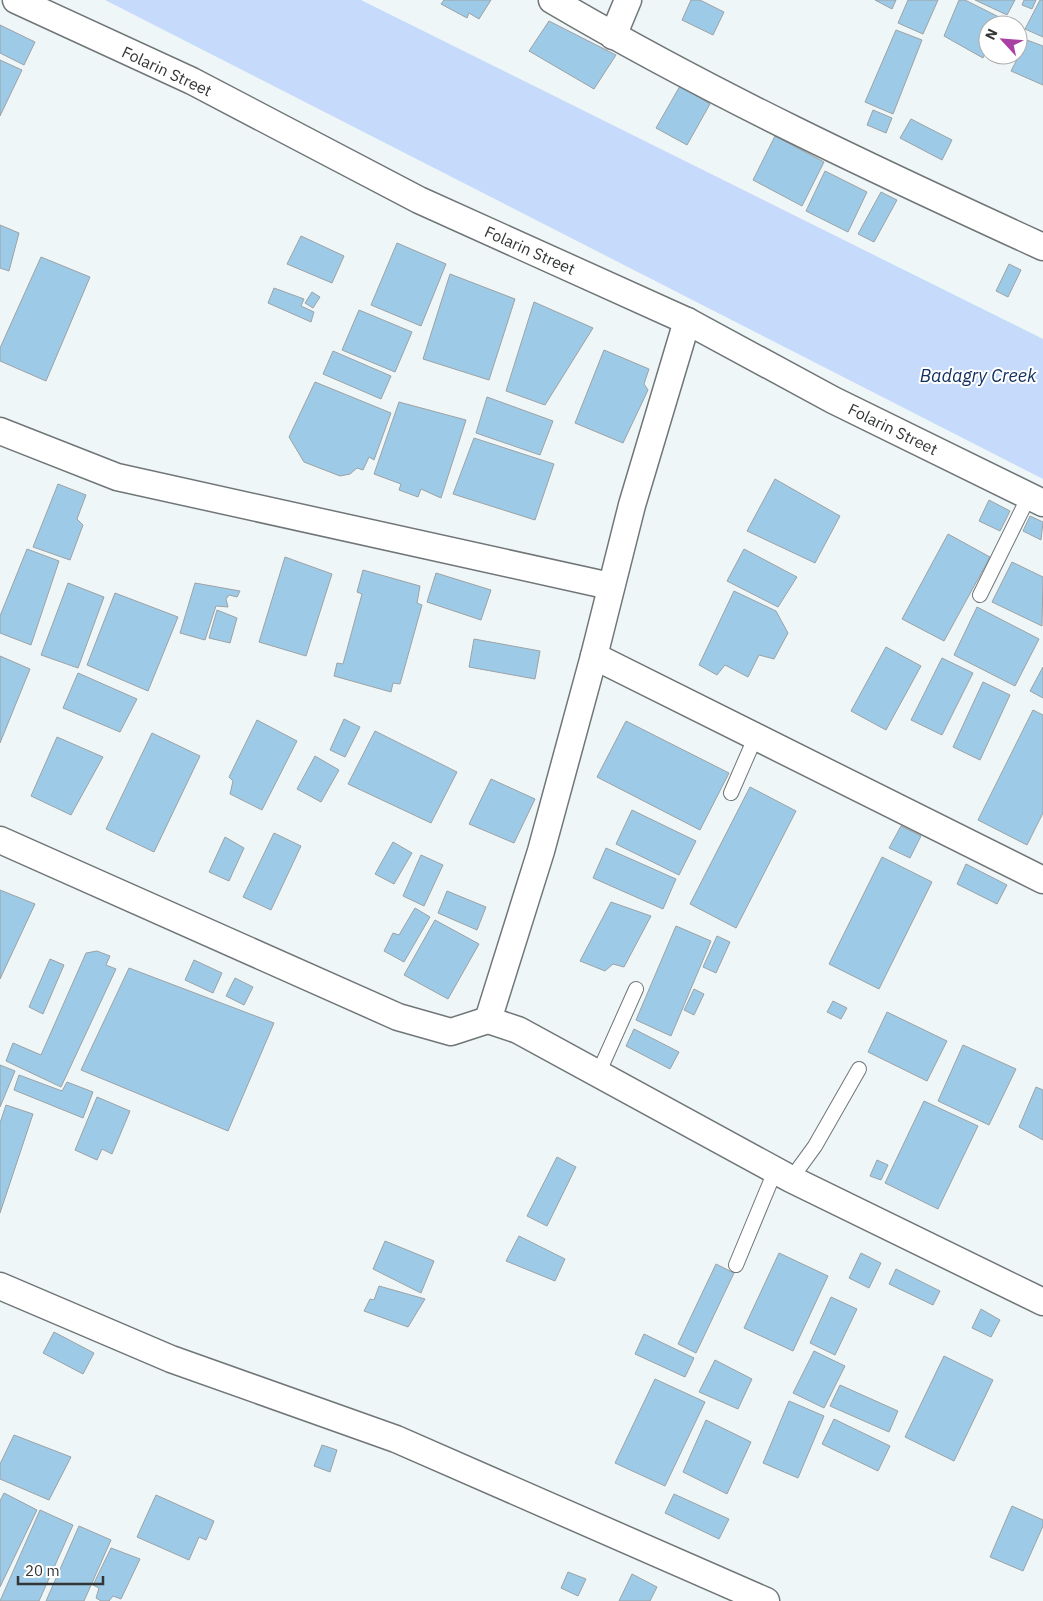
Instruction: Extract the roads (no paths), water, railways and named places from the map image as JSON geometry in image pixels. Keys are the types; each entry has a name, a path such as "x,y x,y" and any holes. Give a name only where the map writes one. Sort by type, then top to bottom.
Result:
{"street":[{"name":"Folarin Street","path":"16,0 192,81 419,200 687,321 833,400 1036,499"},
{"path":"552,0 613,36 876,171 1043,247"},
{"path":"613,36 628,0"},
{"path":"488,1020 541,851 594,656 610,586 632,505 687,321"},
{"path":"0,431 117,477 610,586"},
{"path":"594,656 755,738 1043,880"},
{"path":"0,840 398,1017 451,1032 488,1020 518,1030 783,1175 1043,1302"},
{"path":"0,1286 171,1359 396,1439 766,1601"}],"lane":[{"path":"980,595 1036,499"},
{"path":"731,793 755,738"},
{"path":"598,1074 636,989"},
{"path":"736,1265 783,1175 815,1146 858,1069"}],"water":[{"name":"Badagry Creek","path":"105,0 361,0 1043,339 1043,479"}]}
